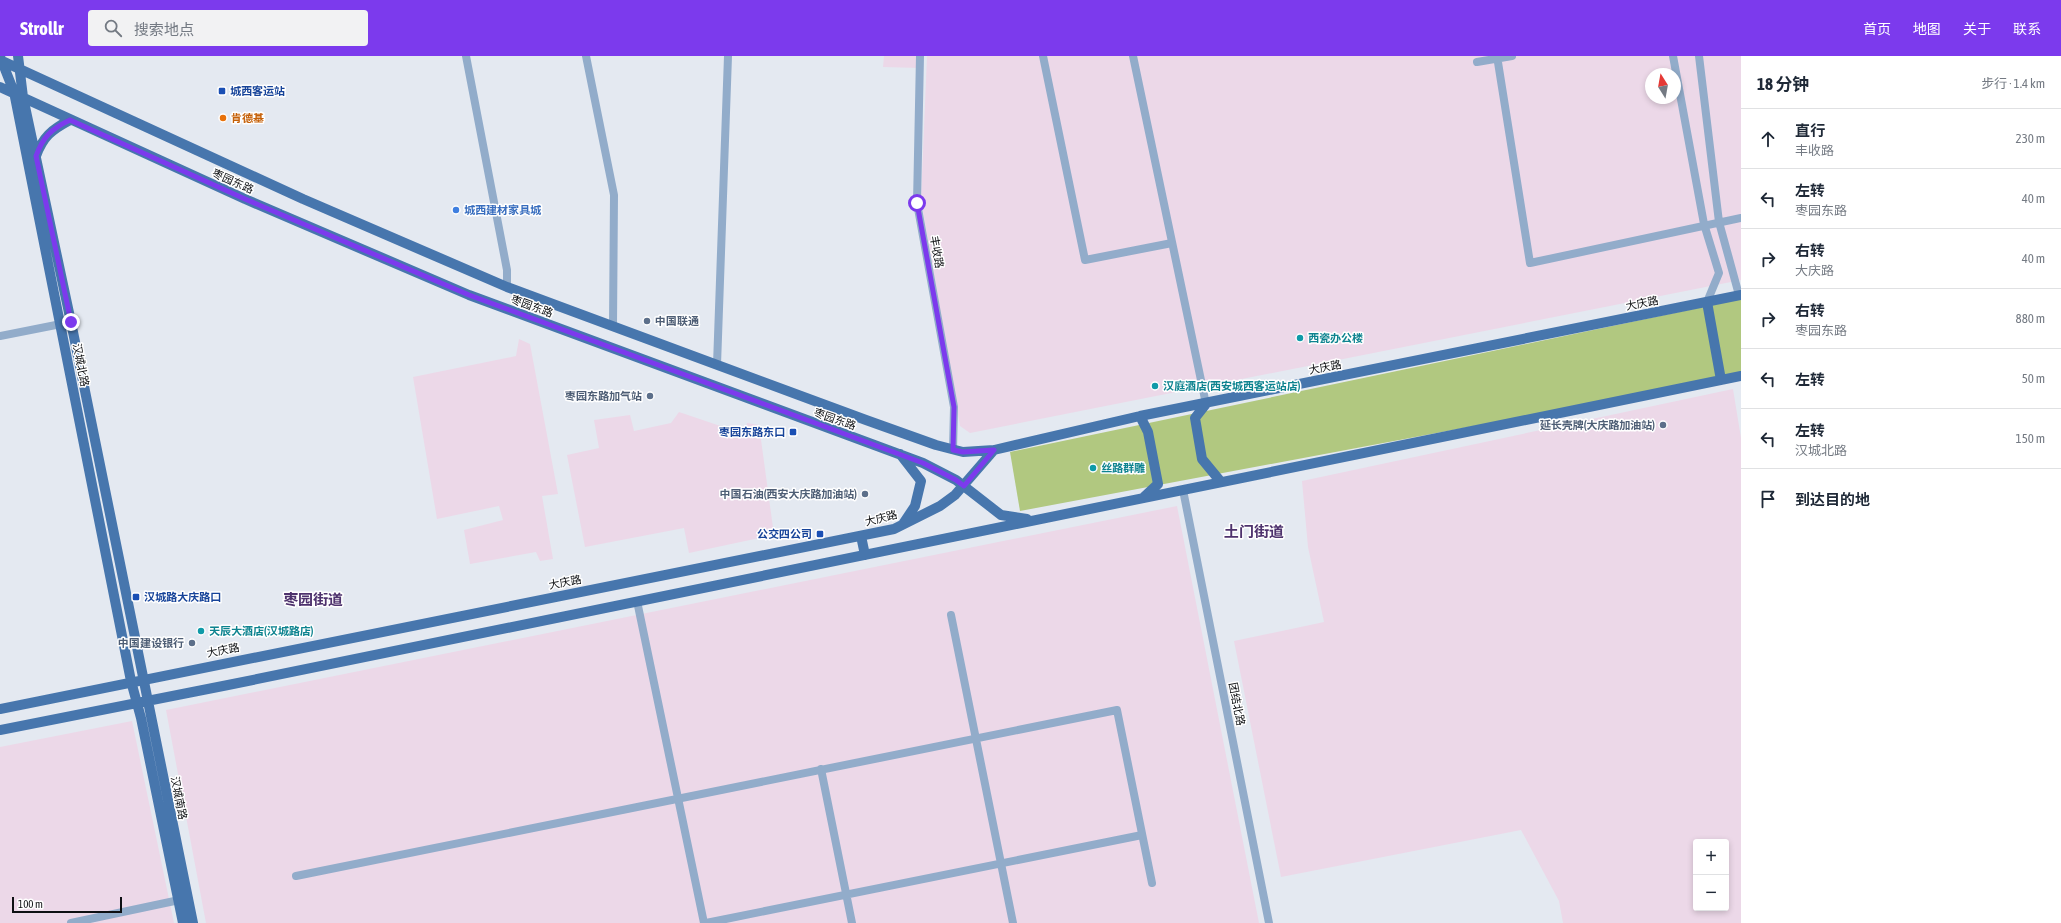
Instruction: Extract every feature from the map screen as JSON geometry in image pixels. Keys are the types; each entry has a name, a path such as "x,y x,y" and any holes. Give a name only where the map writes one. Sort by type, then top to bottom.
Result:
{"main road":[{"name":"汉城北路","path":"18,56 20,71 18,95 143,678"},
{"name":"汉城北路","path":"1,59 18,95 36,156 131,681"},
{"name":"枣园东路","path":"1,59 20,71 303,199 507,287 953,450 963,452 994,450"},
{"name":"枣园东路","path":"0,87 253,203 469,295 798,418 900,454 930,466 956,480 1001,515 1035,520"},
{"path":"36,156 41,143 53,128 70,120"},
{"name":"大庆路","path":"0,709 143,678 861,536 902,526 940,506 964,486 994,450 1140,416 1206,404 1707,302 1740,297"},
{"path":"1707,302 1721,380"},
{"path":"0,730 637,602 1741,376"},
{"path":"1206,404 1195,418 1202,459 1221,482"},
{"path":"1140,416 1148,432 1158,484 1143,498"},
{"path":"900,454 921,481 915,506 902,526"},
{"path":"861,536 865,555"},
{"name":"汉城南路","path":"143,678 142,702 183,899 192,923"},
{"name":"汉城南路","path":"131,681 142,702"},
{"name":"汉城南路","path":"183,899 183,923"}],"street":[{"path":"466,56 507,270 507,287"},
{"path":"586,56 614,195 613,326"},
{"path":"718,365 728,56"},
{"name":"丰收路","path":"920,56 917,203 954,407 953,450"},
{"path":"1043,56 1085,260 1172,244"},
{"path":"1133,56 1206,404"},
{"path":"1477,62 1498,57 1512,56"},
{"path":"1673,56 1704,224 1719,273 1707,302"},
{"path":"1699,56 1719,222 1740,297"},
{"path":"1498,57 1530,263 1704,224 1741,218"},
{"path":"0,336 66,323"},
{"name":"团结北路","path":"1184,490 1269,923"},
{"path":"637,602 705,923 846,896 1142,835"},
{"path":"951,615 1013,923"},
{"path":"296,876 1116,710 1152,884"},
{"path":"821,769 852,923"},
{"path":"71,923 183,899"}],"shaded area":[{"path":"884,56 920,56 920,68 883,67"},
{"path":"927,56 1741,56 1741,280 970,433 960,426 921,200"},
{"path":"519,339 530,344 558,494 542,496 553,559 540,561 536,552 470,564 464,530 503,520 499,506 437,519 413,377 516,356"},
{"path":"1733,389 1741,438 1741,923 1563,923 1559,901 1521,830 1281,877 1234,641 1324,622 1308,547 1302,481"},
{"path":"679,412 744,434 747,423 759,425 774,535 689,553 684,528 585,547 567,455 599,448 594,420 630,415 634,431 671,423"},
{"path":"1177,506 1259,923 206,923 166,710"},
{"path":"132,721 174,923 0,923 0,747"}],"green space":[{"path":"1741,299 1741,376 1020,511 1010,452"}],"place":[{"name":"城西客运站","path":"222,91"},
{"name":"肯德基","path":"223,118"},
{"name":"城西建材家具城","path":"456,210"},
{"name":"中国联通","path":"647,321"},
{"name":"西瓷办公楼","path":"1300,338"},
{"name":"汉庭酒店(西安城西客运站店)","path":"1155,386"},
{"name":"枣园东路加气站","path":"650,396"},
{"name":"延长壳牌(大庆路加油站)","path":"1663,425"},
{"name":"枣园东路东口","path":"793,432"},
{"name":"丝路群雕","path":"1093,468"},
{"name":"中国石油(西安大庆路加油站)","path":"865,494"},
{"name":"公交四公司","path":"820,534"},
{"name":"汉城路大庆路口","path":"136,597"},
{"name":"天辰大酒店(汉城路店)","path":"201,631"},
{"name":"中国建设银行","path":"192,643"}],"district":[{"name":"土门街道","path":"1254,531"},
{"name":"枣园街道","path":"313,599"}],"route":[{"path":"71,322 36,156 41,143 53,128 70,120 303,225 469,295 798,418 900,454 923,463 956,480 964,486 994,450 963,452 953,450 954,407 917,203"}]}
